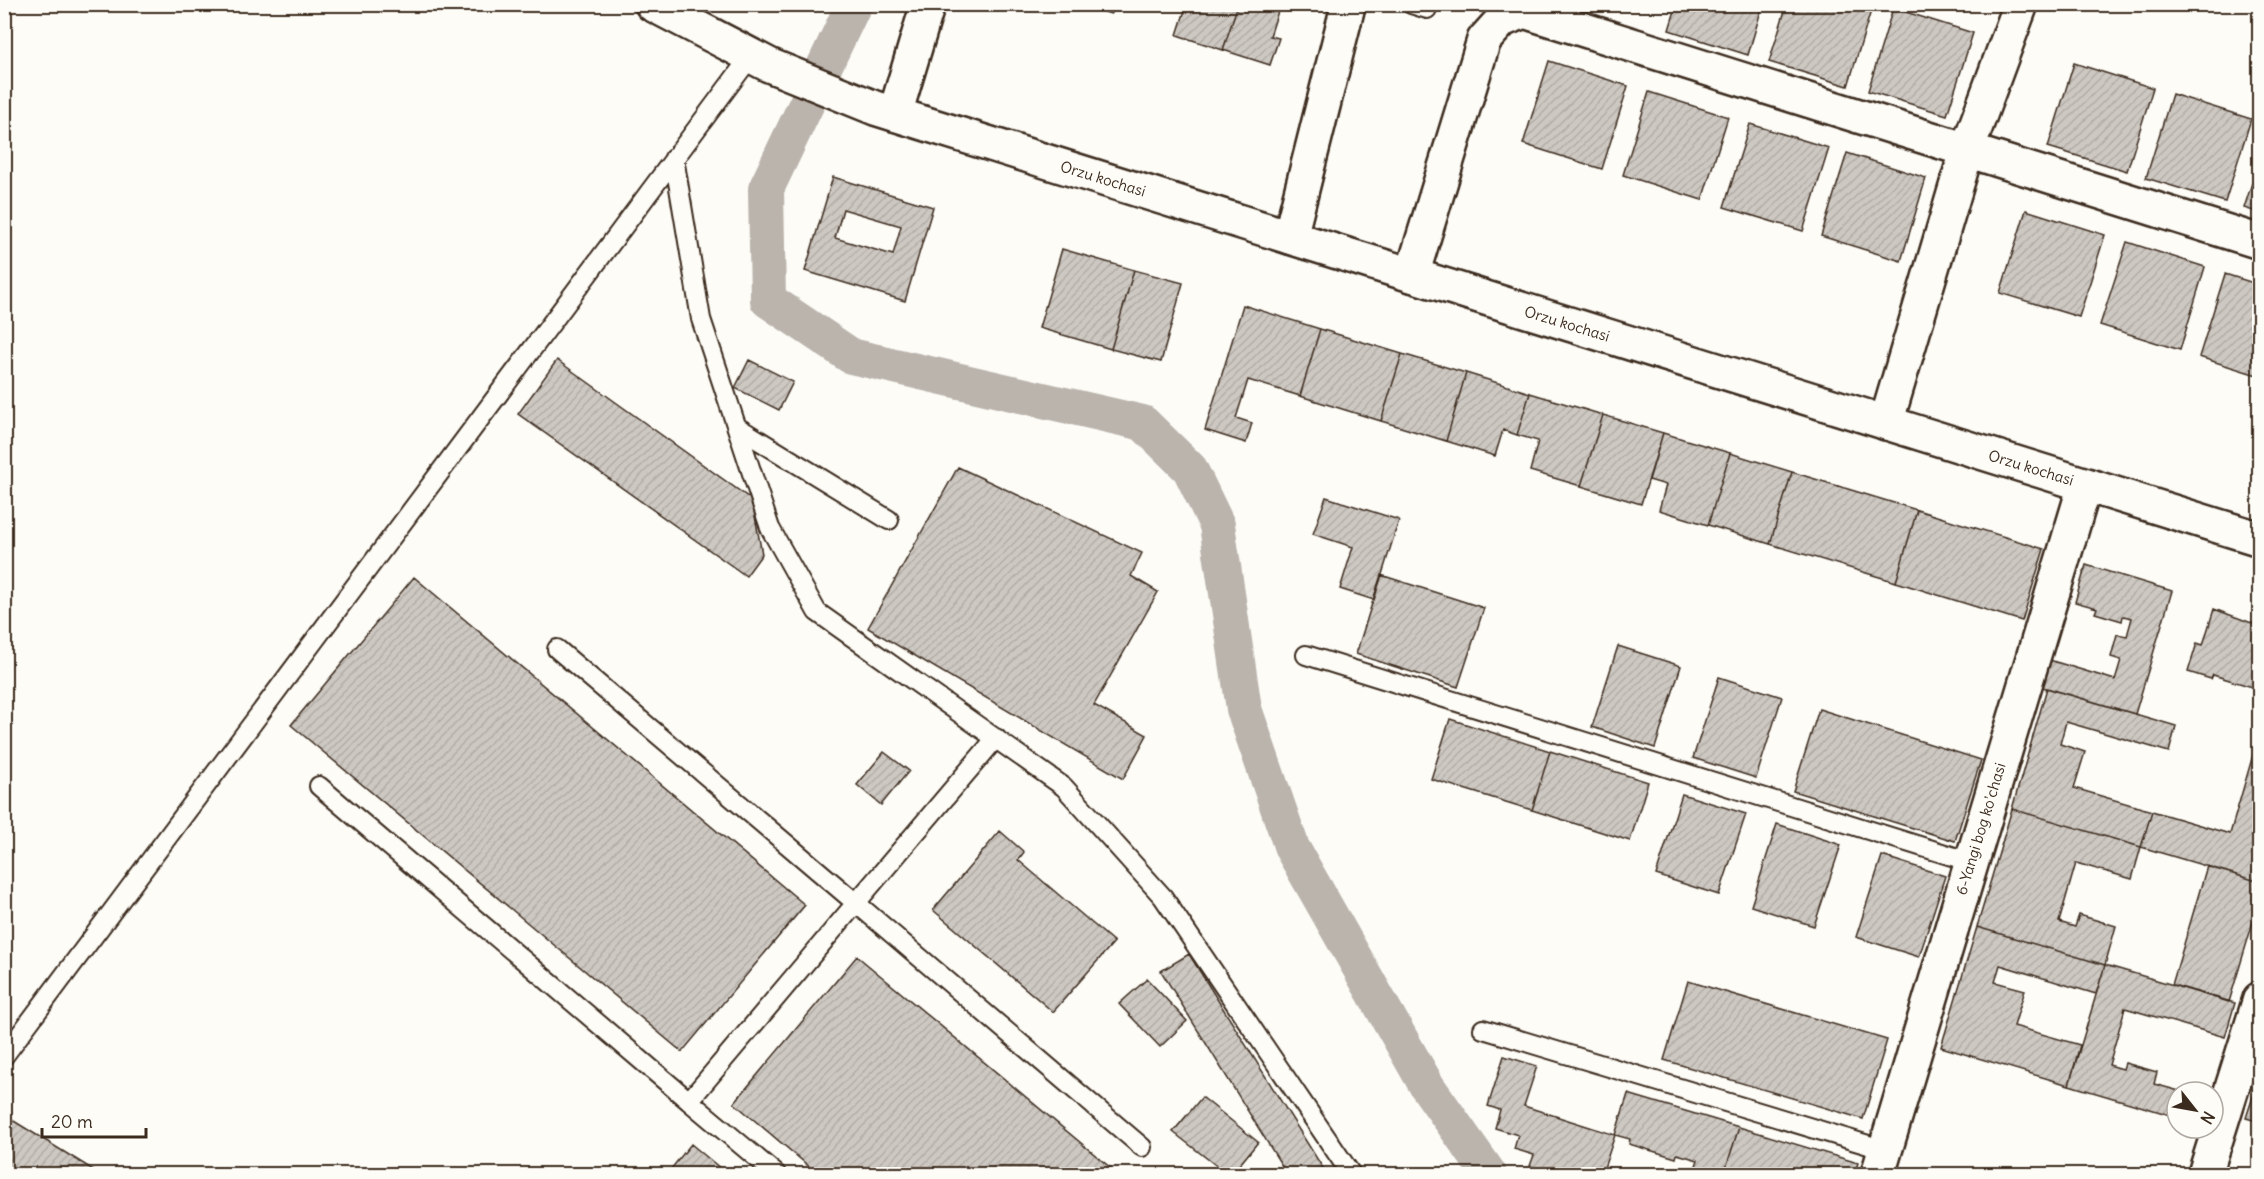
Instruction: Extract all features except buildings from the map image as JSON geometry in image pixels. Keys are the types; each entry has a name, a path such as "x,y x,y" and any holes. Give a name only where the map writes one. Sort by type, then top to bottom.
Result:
{"street":[{"path":"885,111 928,4"},
{"path":"1290,237 1347,10 1346,4"},
{"path":"1886,423 1967,150 2021,4"},
{"name":"Orzu kochasi","path":"665,8 760,61 885,111 2259,539"},
{"path":"1412,275 1484,40 1502,20 1524,11 2259,242"},
{"name":"6-Yangi bog koʼchasi","path":"1882,1162 2085,485"},
{"path":"2205,1174 2249,1071 2259,999"}],"lane":[{"path":"4,1056 675,158 760,61"},
{"path":"675,158 701,319 770,528 817,612 1064,787 1163,897 1351,1174"},
{"path":"737,427 889,520"},
{"path":"557,649 1142,1146"},
{"path":"1306,655 1971,862"},
{"path":"689,1101 996,738"},
{"path":"319,786 776,1174"},
{"path":"1483,1029 1882,1162"}],"waterway":[{"path":"854,4 766,189 768,300 851,356 1143,423 1190,469 1217,525 1244,709 1292,848 1427,1086 1489,1174"}]}
